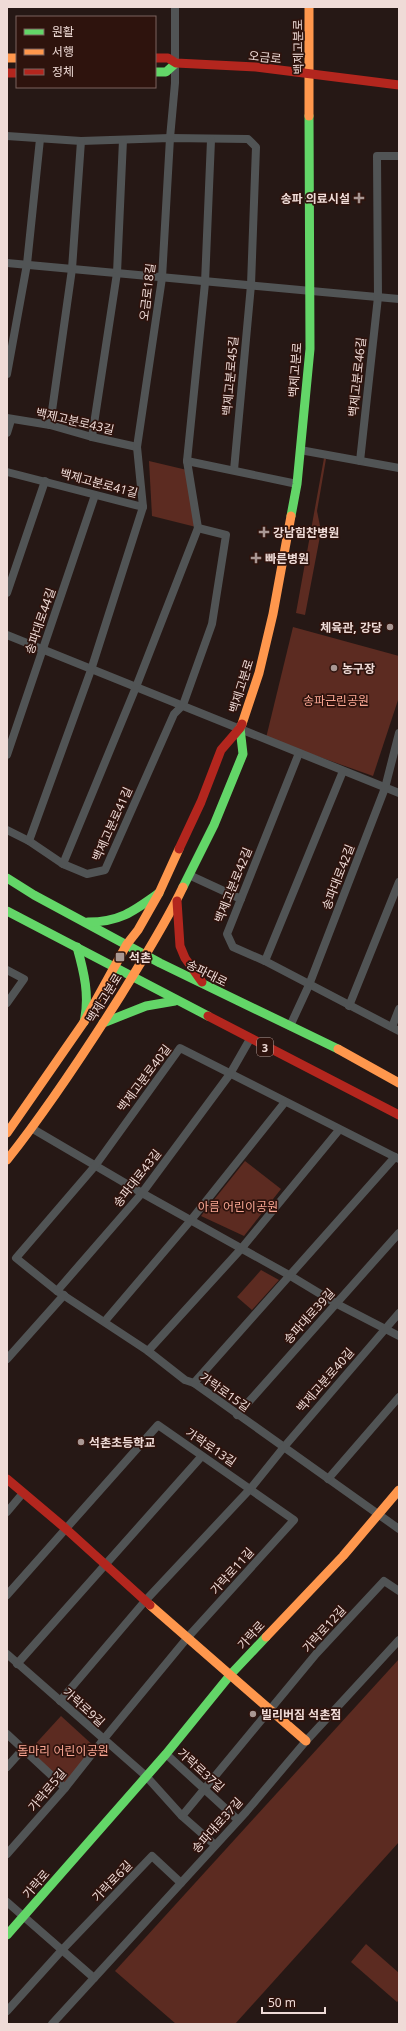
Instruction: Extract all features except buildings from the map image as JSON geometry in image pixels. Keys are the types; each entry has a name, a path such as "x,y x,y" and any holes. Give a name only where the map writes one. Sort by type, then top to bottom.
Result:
{"main road":[{"name":"백제고분로","path":"7,1133 84,1022 127,944 138,930 159,893 201,802 222,750 240,728 259,673 273,614 297,484 310,349 309,7"},
{"name":"오금로","path":"156,58 168,58 176,63 256,68 399,85"},
{"path":"156,72 166,72 176,63"},
{"name":"백제고분로","path":"7,1160 33,1129 132,977 177,901 214,825 239,765 243,754 240,728"},
{"name":"송파대로","path":"7,878 34,895 84,922 399,1083"},
{"path":"84,922 108,922 120,919 159,893"},
{"path":"177,901 180,946 185,958 203,984"},
{"name":"3","path":"7,911 77,947 175,1001 399,1115"},
{"path":"77,947 86,979 87,1008 84,1022"},
{"path":"103,1022 144,1005 155,1002 175,1001"},
{"path":"7,1479 65,1528 145,1601 231,1674 306,1741"},
{"name":"가락로","path":"7,1935 166,1754 231,1674 343,1556 399,1490"}],"street":[{"name":"오금로18길","path":"143,507 137,447 162,278 176,63 175,7"},
{"path":"7,136 81,141 170,138 211,140 205,283 187,461 198,528 136,687 63,864 29,841 7,830"},
{"path":"7,374 27,264 40,139"},
{"name":"백제고분로45길","path":"211,140 248,139 256,147 251,285 234,470"},
{"path":"92,437 117,273 123,140"},
{"path":"50,425 72,269 81,141"},
{"name":"백제고분로46길","path":"360,461 378,297 377,156 399,156"},
{"path":"7,263 205,283 251,285 399,299"},
{"path":"7,433 9,419"},
{"name":"백제고분로43길","path":"9,419 50,425 92,437 137,447"},
{"path":"300,450 399,468"},
{"path":"187,461 297,484"},
{"name":"백제고분로41길","path":"7,472 143,507 91,670 29,841"},
{"name":"백제고분로41길","path":"7,593 45,481"},
{"name":"송파대로44길","path":"7,755 96,495"},
{"name":"백제고분로41길","path":"63,864 87,874 105,870 174,714 183,705 212,624 226,535 198,528"},
{"path":"7,635 399,793"},
{"name":"송파대로42길","path":"290,1026 309,985 386,788 399,733"},
{"name":"백제고분로42길","path":"299,753 227,934 233,947 265,961 395,1029"},
{"path":"265,961 344,770"},
{"path":"189,875 241,899"},
{"path":"349,1006 399,882"},
{"path":"7,970 24,979 7,1003"},
{"path":"395,1029 399,1009"},
{"name":"송파대로43길","path":"7,1358 142,1193 230,1074 250,1039"},
{"name":"백제고분로40길","path":"60,1293 16,1258 95,1166 180,1048 230,1074"},
{"path":"194,1383 397,1158 230,1074"},
{"path":"105,1321 191,1220 285,1102"},
{"path":"7,1116 17,1119"},
{"path":"33,1129 142,1193 290,1275 337,1304 399,1336"},
{"path":"148,1351 241,1248 339,1130"},
{"name":"송파대로39길","path":"237,1415 399,1233"},
{"name":"가락로15길","path":"60,1293 105,1321 148,1351 185,1380 194,1383 378,1515"},
{"name":"백제고분로40길","path":"284,1447 399,1313"},
{"path":"328,1479 399,1397"},
{"name":"가락로13길","path":"65,1528 158,1425 201,1457 251,1488 294,1520"},
{"path":"60,1701 145,1601 251,1488 284,1447"},
{"path":"17,1664 201,1457"},
{"path":"7,1512 23,1493"},
{"path":"378,1515 399,1529"},
{"name":"가락로11길","path":"102,1740 188,1637 294,1520"},
{"path":"7,1595 65,1528"},
{"name":"가락로12길","path":"182,1816 316,1654 384,1580 399,1591"},
{"name":"송파대로37길","path":"52,2024 238,1820 306,1741 399,1640"},
{"name":"가락로9길","path":"7,1654 102,1740 146,1776"},
{"path":"7,1734 24,1748 65,1788"},
{"name":"가락로5길","path":"7,1854 65,1788 102,1740"},
{"path":"7,1767 24,1748"},
{"name":"가락로37길","path":"166,1754 238,1820"},
{"path":"146,1776 182,1816 215,1845"},
{"name":"가락로6길","path":"7,2012 62,1950 152,1856 181,1883"},
{"path":"7,1902 94,1978"}],"green space":[{"path":"324,458 326,459 317,511 321,531 305,615 296,613"},
{"path":"149,461 187,470 196,527 152,516"},
{"name":"송파근린공원","path":"293,627 399,656 399,697 373,776 266,738"},
{"name":"아름 어린이공원","path":"245,1161 281,1189 244,1236 201,1216"},
{"path":"261,1270 279,1280 252,1310 237,1297"},
{"path":"399,1659 399,1842 235,2024 176,2024 115,1971"},
{"name":"돌마리 어린이공원","path":"61,1716 96,1748 64,1784 29,1751"},
{"path":"366,1944 399,1973 399,2000 397,2002 351,1962"}],"traffic: fast":[{"path":"156,72 166,72 176,63"},
{"path":"291,516 297,484 310,349 309,116"},
{"path":"183,887 214,825 243,754 240,728"},
{"path":"7,878 34,895 160,963 338,1049"},
{"path":"88,922 118,918 134,910 159,893"},
{"path":"7,911 208,1016"},
{"path":"77,947 84,975 86,993 86,1012 84,1022"},
{"path":"103,1023 146,1006 175,1001"},
{"path":"7,1935 166,1754 231,1674 266,1637"}],"traffic: slow":[{"path":"309,7 309,116"},
{"path":"7,58 16,58"},
{"path":"242,724 259,673 273,614 291,516"},
{"path":"7,1133 84,1022 127,944 138,930 159,893 179,849"},
{"path":"7,1160 52,1100 94,1037 154,942 183,887"},
{"path":"338,1049 399,1083"},
{"path":"266,1637 343,1556 399,1490"},
{"path":"150,1605 306,1741"}],"traffic: jam":[{"path":"156,58 168,58 176,63 256,67 399,85"},
{"path":"7,73 16,73"},
{"path":"179,849 201,802 221,750 242,724"},
{"path":"177,901 180,946 185,958 202,982"},
{"path":"208,1016 399,1115"},
{"path":"7,1479 65,1528 150,1605"}],"place":[{"name":"송파 의료시설","path":"359,198"},
{"name":"강남힘찬병원","path":"264,532"},
{"name":"빠른병원","path":"256,558"},
{"name":"체육관, 강당","path":"390,627"},
{"name":"농구장","path":"334,668"},
{"name":"석촌","path":"120,957"},
{"name":"석촌초등학교","path":"81,1442"},
{"name":"빌리버짐 석촌점","path":"253,1714"}]}
